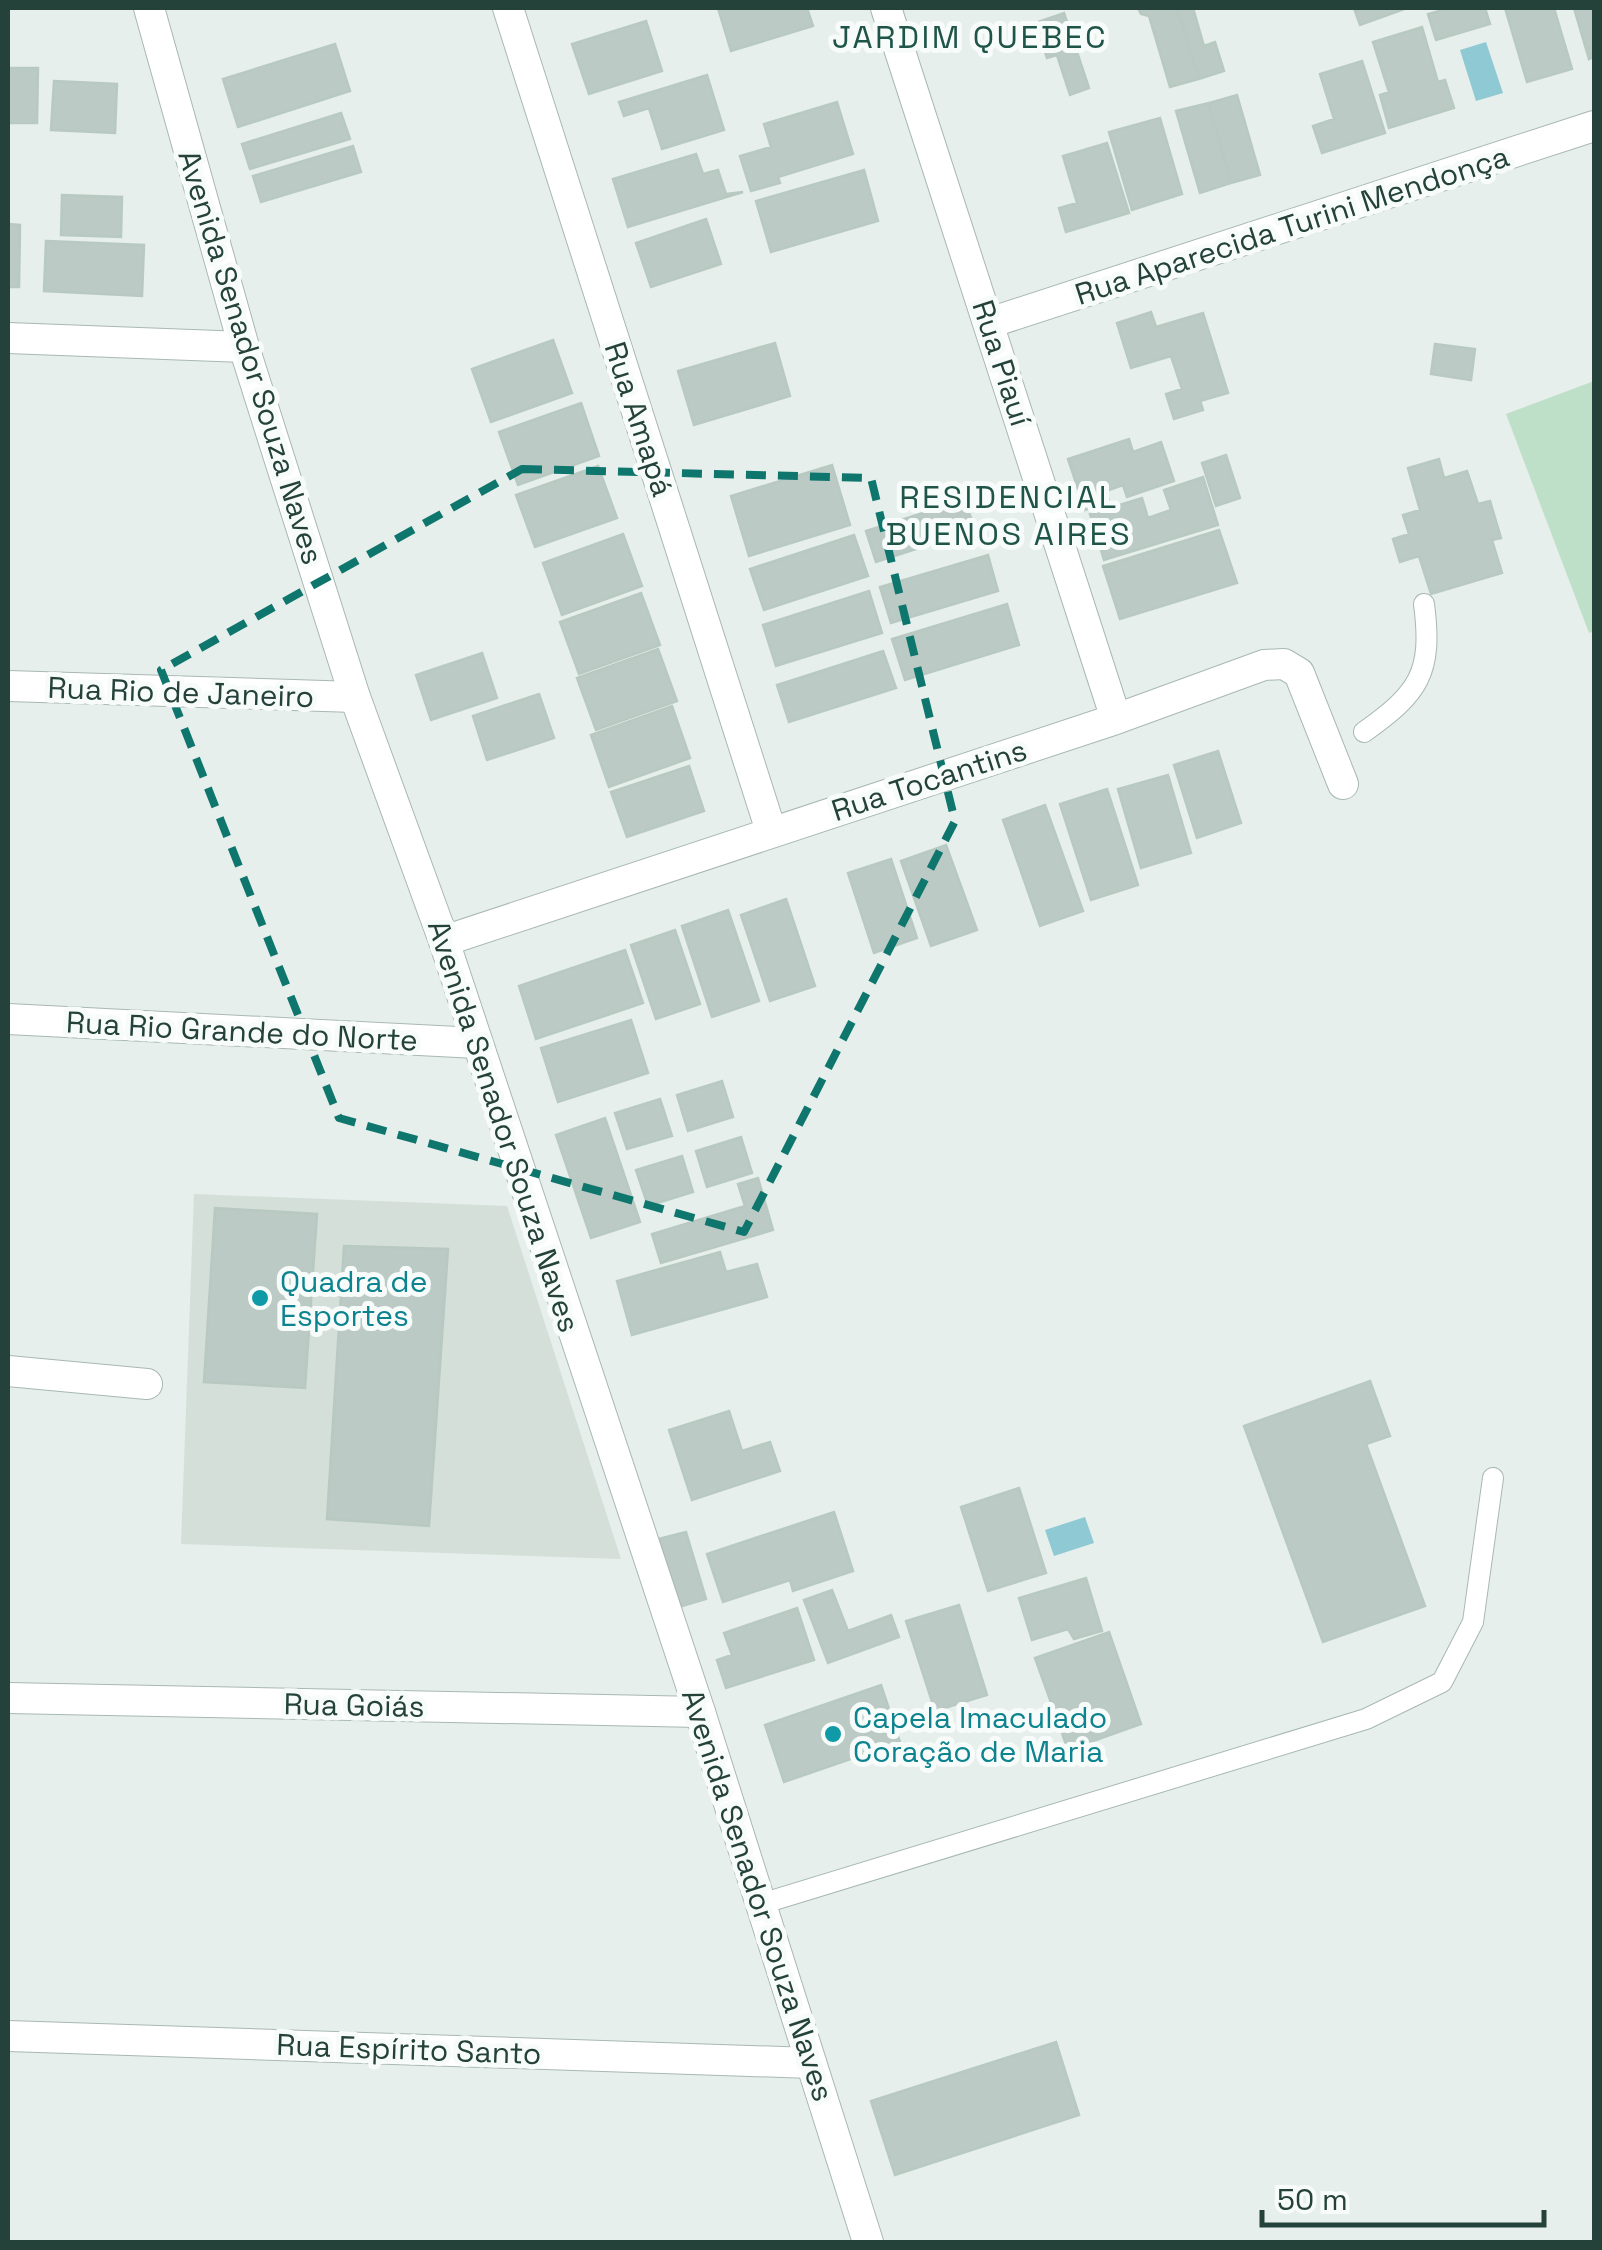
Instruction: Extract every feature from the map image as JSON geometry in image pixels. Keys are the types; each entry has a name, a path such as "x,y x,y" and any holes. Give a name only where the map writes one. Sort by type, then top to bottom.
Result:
{"street":[{"name":"Avenida Senador Souza Naves","path":"149,8 244,347 355,696 444,941 700,1712 868,2242"},
{"name":"Rua Amapá","path":"508,8 771,831"},
{"name":"Rua Piauí","path":"886,8 1116,719"},
{"name":"Rua Aparecida Turini Mendonça","path":"989,323 1594,126"},
{"path":"8,338 244,347"},
{"name":"Rua Tocantins","path":"444,941 1116,719 1264,665 1284,664 1299,673 1343,784"},
{"name":"Rua Rio de Janeiro","path":"8,686 355,696"},
{"name":"Rua Rio Grande do Norte","path":"8,1020 476,1042"},
{"path":"8,1371 147,1384"},
{"name":"Rua Goiás","path":"8,1698 700,1712"},
{"name":"Rua Espírito Santo","path":"8,2036 811,2063"}],"lane":[{"path":"1364,732 1408,701 1422,676 1429,640 1424,604"},
{"path":"761,1904 1366,1719 1442,1682 1473,1622 1493,1478"}],"highlighted area":[{"path":"522,469 871,478 955,821 744,1232 339,1118 161,670"}],"shaded area":[{"path":"194,1194 507,1206 621,1559 181,1544"}],"green space":[{"path":"1594,381 1594,631 1589,633 1506,414"}],"water":[{"path":"1486,42 1503,93 1476,101 1460,50"},
{"path":"1085,1517 1094,1543 1054,1556 1045,1530"}],"building":[{"path":"718,8 807,8 813,26 731,51"},
{"path":"1138,8 1177,8 1199,79 1170,87 1149,16 1141,14"},
{"path":"1177,8 1193,8 1204,46 1215,42 1224,71 1199,79"},
{"path":"1407,8 1360,25 1355,11"},
{"path":"1450,8 1485,8 1490,24 1436,40 1428,14"},
{"path":"1505,8 1554,8 1572,69 1527,82"},
{"path":"1574,8 1594,8 1594,57 1589,59"},
{"path":"1064,13 1089,88 1070,95 1057,55 1047,58 1035,23"},
{"path":"646,21 662,71 589,94 572,44"},
{"path":"1422,27 1438,82 1445,80 1454,108 1389,128 1380,95 1389,92 1373,42"},
{"path":"335,44 350,91 238,127 223,79"},
{"path":"1362,61 1385,133 1322,153 1313,126 1334,119 1320,74"},
{"path":"8,68 38,68 37,123 8,123"},
{"path":"707,75 724,130 662,149 649,108 624,116 619,102"},
{"path":"54,81 117,84 115,133 51,130"},
{"path":"1237,95 1260,175 1231,183 1209,103"},
{"path":"837,102 853,154 778,177 780,183 751,191 740,156 771,147 764,124"},
{"path":"1209,103 1231,183 1200,193 1176,111"},
{"path":"341,113 350,139 250,169 242,144"},
{"path":"1160,118 1182,194 1132,210 1109,132"},
{"path":"1107,143 1129,213 1066,232 1059,208 1077,203 1063,156"},
{"path":"353,146 361,172 261,202 253,176"},
{"path":"696,154 703,174 718,170 726,194 743,192 628,227 613,179"},
{"path":"864,170 878,221 771,252 756,201"},
{"path":"62,195 122,197 121,237 61,235"},
{"path":"706,219 721,264 651,287 636,243"},
{"path":"8,224 20,225 19,287 8,287"},
{"path":"46,241 144,245 142,296 44,291"},
{"path":"1151,312 1156,327 1203,313 1228,393 1200,401 1203,410 1174,419 1166,394 1182,389 1171,356 1131,368 1117,323"},
{"path":"553,340 572,393 491,422 472,369"},
{"path":"775,343 790,396 694,425 678,371"},
{"path":"1435,344 1475,349 1471,380 1431,374"},
{"path":"581,403 599,456 518,485 499,432"},
{"path":"1129,439 1133,452 1161,442 1174,481 1127,497 1123,485 1106,491 1109,502 1085,510 1068,459"},
{"path":"1226,455 1240,498 1216,506 1202,463"},
{"path":"1439,459 1444,478 1467,471 1478,504 1490,501 1501,538 1492,540 1502,573 1431,594 1419,556 1400,562 1393,539 1409,534 1403,515 1420,510 1408,468"},
{"path":"832,465 850,525 749,556 731,496"},
{"path":"598,466 617,518 535,547 516,495"},
{"path":"1203,477 1218,525 1104,560 1090,514 1142,498 1148,518 1171,510 1164,490"},
{"path":"961,488 975,530 876,562 866,531 945,506 941,495"},
{"path":"1219,530 1237,583 1120,619 1103,566"},
{"path":"623,534 642,586 562,615 543,563"},
{"path":"854,535 868,576 764,610 750,569"},
{"path":"988,555 998,591 891,623 880,587"},
{"path":"869,591 882,633 776,666 763,625"},
{"path":"641,593 660,645 579,674 560,622"},
{"path":"1007,604 1019,645 905,680 892,639"},
{"path":"658,649 677,701 596,730 577,678"},
{"path":"883,651 896,688 789,722 777,685"},
{"path":"482,653 497,698 431,720 416,675"},
{"path":"539,694 554,738 487,760 473,716"},
{"path":"672,706 690,758 609,787 591,735"},
{"path":"1218,751 1241,823 1197,838 1174,765"},
{"path":"689,766 704,811 627,837 611,792"},
{"path":"1168,775 1191,853 1141,868 1118,789"},
{"path":"1107,789 1138,885 1091,900 1060,804"},
{"path":"1045,805 1083,911 1040,926 1003,820"},
{"path":"946,845 977,930 931,946 901,861"},
{"path":"891,859 917,938 874,953 848,873"},
{"path":"786,899 815,986 770,1001 741,915"},
{"path":"728,910 759,1001 712,1017 682,926"},
{"path":"675,930 700,1004 656,1019 631,945"},
{"path":"625,950 643,1003 536,1039 519,986"},
{"path":"631,1020 648,1073 558,1102 541,1048"},
{"path":"722,1081 733,1117 688,1131 677,1095"},
{"path":"660,1099 672,1136 627,1149 615,1113"},
{"path":"605,1118 640,1222 591,1238 556,1135"},
{"path":"741,1137 752,1173 707,1187 696,1151"},
{"path":"682,1156 693,1192 648,1206 636,1170"},
{"path":"758,1178 773,1230 661,1263 652,1234 745,1206 738,1184"},
{"name":"Quadra de Esportes","path":"215,1208 317,1214 305,1388 204,1382"},
{"path":"344,1246 448,1249 429,1526 327,1519"},
{"path":"720,1252 726,1272 757,1264 767,1297 632,1335 617,1281"},
{"path":"1370,1381 1390,1436 1366,1444 1425,1606 1323,1642 1244,1426"},
{"path":"729,1411 742,1451 770,1442 780,1471 692,1500 669,1430"},
{"path":"1019,1488 1046,1573 988,1591 961,1507"},
{"path":"834,1512 853,1571 793,1591 790,1580 723,1602 707,1554"},
{"path":"686,1532 706,1599 679,1607 659,1539"},
{"path":"1086,1578 1102,1631 1074,1639 1068,1629 1032,1640 1019,1598"},
{"path":"832,1590 848,1631 891,1615 899,1637 828,1663 804,1600"},
{"path":"959,1605 987,1695 935,1711 906,1621"},
{"path":"797,1608 814,1660 726,1688 717,1660 732,1655 724,1633"},
{"path":"1109,1632 1141,1724 1068,1750 1035,1658"},
{"name":"Capela Imaculado Coração de Maria","path":"881,1685 900,1742 784,1782 765,1725"},
{"path":"1056,2042 1079,2115 895,2175 871,2101"}],"place":[{"name":"Quadra de Esportes","path":"260,1298"},
{"name":"Capela Imaculado Coração de Maria","path":"833,1734"}],"district":[{"name":"JARDIM QUEBEC","path":"970,37"},
{"name":"RESIDENCIAL BUENOS AIRES","path":"1009,516"}]}
